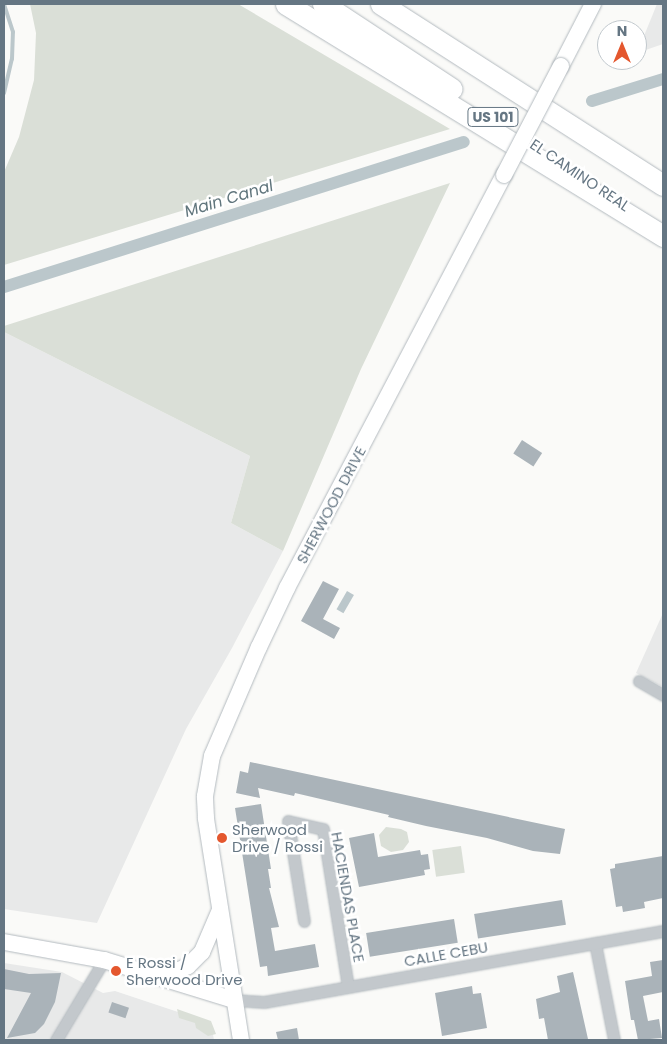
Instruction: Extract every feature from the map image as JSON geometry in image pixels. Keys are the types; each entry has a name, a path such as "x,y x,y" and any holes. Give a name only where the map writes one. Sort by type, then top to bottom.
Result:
{"highway":[{"path":"286,4 663,236"},
{"name":"EL CAMINO REAL","path":"323,4 663,230"},
{"name":"US 101","path":"381,4 663,185"}],"main road":[{"name":"SHERWOOD DRIVE","path":"240,1040 206,818 205,796 212,756 259,647 287,588 594,4"},
{"path":"159,978 188,966 202,952 220,910"},
{"path":"4,942 104,960 234,1000"}],"street":[{"path":"639,680 663,695"},
{"name":"HACIENDAS PLACE","path":"304,921 288,821 323,829 348,987"},
{"name":"CALLE CEBU","path":"234,1000 264,1002 663,931"},
{"path":"595,943 614,1040"},
{"path":"56,1040 104,960"}],"shaded area":[{"path":"30,4 238,4 450,129 4,265 4,172 19,137 34,80 36,33"},
{"path":"657,4 663,4 663,44 647,50 647,28"},
{"path":"450,183 361,369 283,551 231,523 250,456 4,332 4,326"},
{"path":"4,332 250,456 231,523 283,551 232,648 186,729 97,923 4,909"},
{"path":"347,591 354,595 343,613 336,609"},
{"path":"663,613 663,687 636,673"},
{"path":"386,827 401,829 407,832 409,842 403,850 391,852 381,846 379,835"},
{"path":"461,846 465,873 436,877 432,850"},
{"path":"4,963 62,972 103,993 115,991 211,1023 214,1040 4,1040"},
{"path":"177,1009 211,1021 216,1034 208,1036 196,1028 195,1023 179,1018"}],"building":[{"path":"522,440 542,453 533,466 513,453"},
{"path":"323,581 339,589 323,619 340,628 334,639 301,621"},
{"path":"250,762 565,829 560,854 533,851 487,838 426,826 388,817 389,815 295,793 294,796 258,788 260,798 236,793 240,771 248,773"},
{"path":"261,804 271,869 268,869 271,888 269,888 279,927 271,928 275,951 315,944 319,967 268,976 267,966 260,967 235,808"},
{"path":"374,833 378,857 420,850 421,855 428,854 430,869 424,870 425,875 359,887 349,838"},
{"path":"663,856 663,898 644,902 645,908 623,912 622,906 616,907 610,869 615,868 615,864"},
{"path":"562,900 566,925 478,939 474,914"},
{"path":"454,919 458,943 370,957 366,933"},
{"path":"663,960 663,992 643,996 648,1021 659,1019 662,1038 638,1040 634,1020 631,1020 625,981 652,976 650,962"},
{"path":"4,969 29,974 61,973 55,1002 44,1024 35,1033 7,1038 31,993 4,989"},
{"path":"573,972 588,1039 548,1040 544,1018 539,1019 536,999 560,992 557,976"},
{"path":"472,986 473,994 481,993 487,1028 442,1036 435,993"},
{"path":"112,1002 129,1008 125,1018 108,1012"},
{"path":"297,1028 299,1040 278,1040 276,1032"}],"waterway":[{"path":"4,4 13,32 12,59 4,93"},
{"name":"Main Canal","path":"592,101 663,79"},
{"name":"Main Canal","path":"4,287 464,142"}],"place":[{"name":"Sherwood Drive / Rossi","path":"222,838"},
{"name":"E Rossi / Sherwood Drive","path":"116,971"}]}
